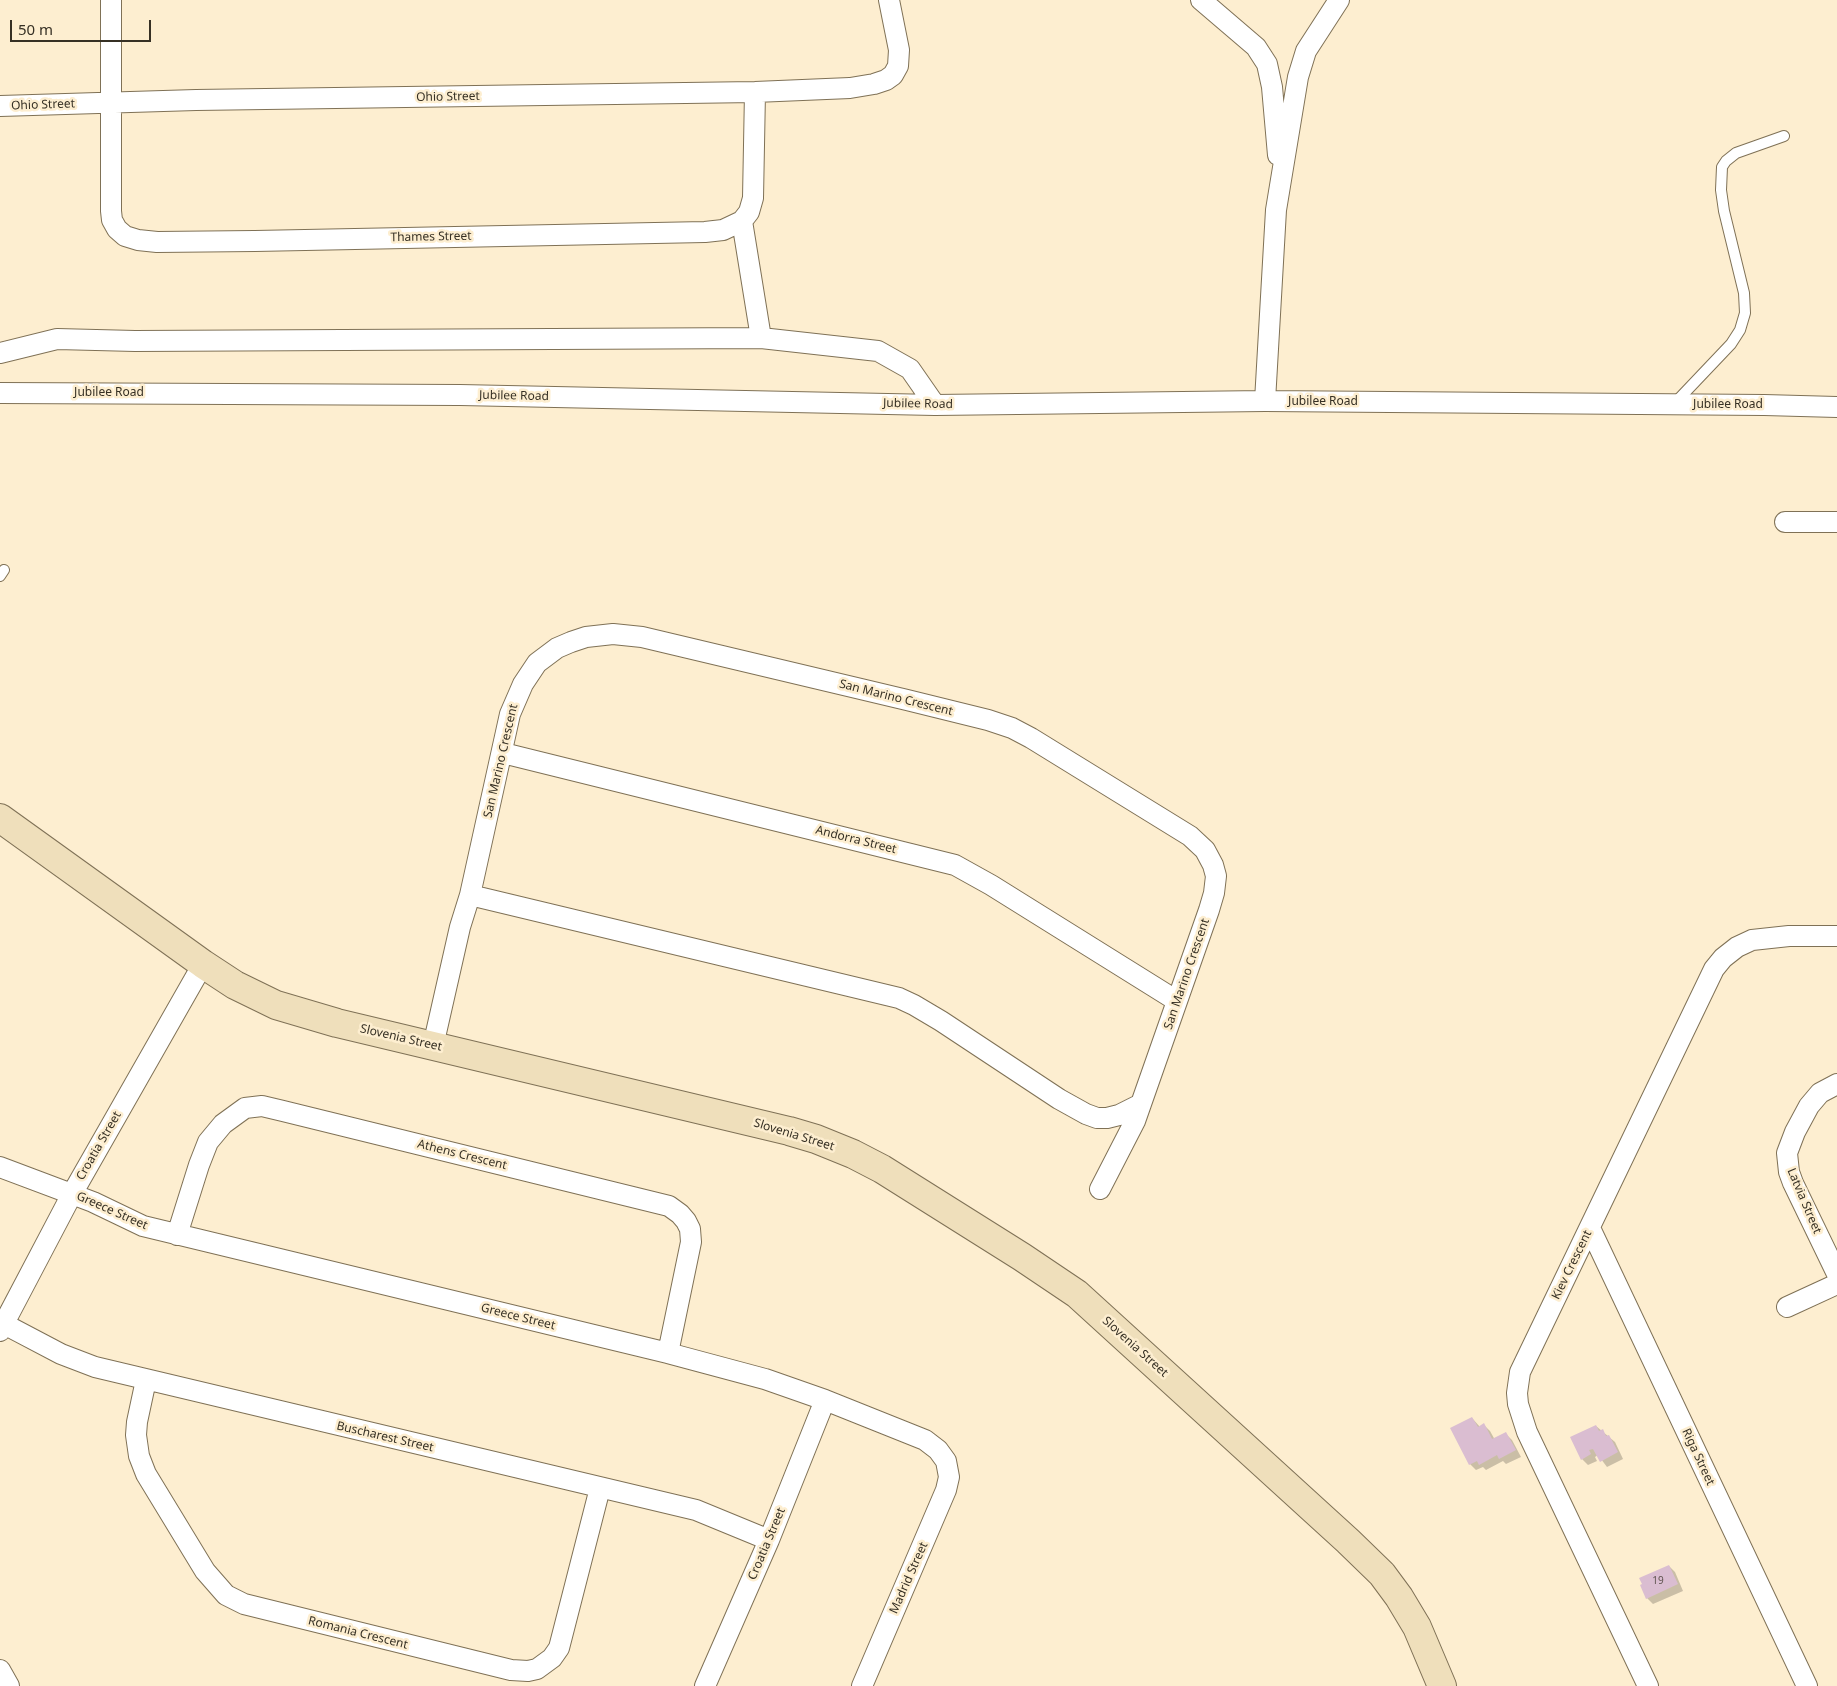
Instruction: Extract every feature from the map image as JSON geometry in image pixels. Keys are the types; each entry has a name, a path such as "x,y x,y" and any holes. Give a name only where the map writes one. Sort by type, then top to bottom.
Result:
{"street":[{"name":"Thames Street","path":"111,0 110,200 112,220 117,229 125,236 138,240 157,242 705,232 723,230 742,221"},
{"name":"Ohio Street","path":"0,106 755,92 850,88 886,80 893,75 898,66 899,50 889,0"},
{"path":"1200,0 1256,47 1268,64 1282,176"},
{"path":"1265,402 1275,225 1302,61 1311,42 1339,0"},
{"path":"755,92 753,198 749,212 742,221 761,338"},
{"path":"0,353 57,338 155,341 761,338 878,351 910,369 935,405"},
{"name":"Jubilee Road","path":"0,393 460,395 935,405 1265,402 1673,404 1837,407"},
{"path":"1786,522 1837,522"},
{"name":"San Marino Crescent","path":"433,1046 503,753 510,714 516,699 530,672 537,663 557,648 586,637 613,634 642,637 916,702 1012,728 1190,836 1205,850 1215,870 1214,893 1141,1104 1118,1156 1100,1189"},
{"name":"Andorra Street","path":"503,753 955,865 991,885 1178,1001"},
{"name":"Slovenia Street","path":"0,818 202,964 235,985 276,1005 337,1023 751,1121 816,1139 853,1154 882,1169 1022,1256 1077,1294 1369,1561 1390,1584 1410,1616 1442,1686"},
{"path":"470,895 899,998 942,1021 1059,1099 1086,1114 1097,1118 1107,1118 1119,1115 1141,1104"},
{"name":"Kiev Crescent","path":"1648,1686 1527,1432 1518,1404 1518,1382 1524,1361 1714,969 1723,958 1737,947 1752,940 1789,936 1837,936"},
{"name":"Croatia Street","path":"2,1327 72,1194 202,964"},
{"name":"Latvia Street","path":"1837,1084 1820,1093 1808,1106 1787,1152 1789,1172 1793,1183 1837,1274"},
{"name":"Athens Crescent","path":"177,1235 208,1142 223,1124 245,1108 262,1106 284,1111 669,1206 686,1220 690,1229 691,1242 668,1353"},
{"name":"Greece Street","path":"0,1167 72,1194 143,1226 668,1353 766,1379 825,1400 925,1440 942,1454 948,1468"},
{"name":"Riga Street","path":"1590,1228 1807,1686"},
{"path":"1787,1307 1837,1284"},
{"name":"Buscharest Street","path":"2,1327 95,1367 696,1510 769,1540"},
{"name":"Romania Crescent","path":"146,1380 136,1435 142,1466 205,1571 226,1595 244,1604 511,1670 528,1671 537,1669 552,1658 559,1648 600,1488"},
{"name":"Croatia Street","path":"705,1686 769,1540 825,1400"},
{"name":"Madrid Street","path":"862,1686 942,1504 948,1484 948,1468"},
{"path":"0,1670 10,1686"}],"lane":[{"path":"1673,404 1731,344 1740,330 1744,313 1744,293 1724,210 1721,190 1722,168 1726,161 1736,153 1784,136"}],"building":[{"path":"1472,1417 1478,1427 1484,1423 1492,1439 1506,1432 1516,1450 1499,1459 1497,1455 1479,1465 1477,1461 1469,1465 1450,1428"},
{"path":"1596,1425 1599,1431 1603,1429 1606,1436 1609,1435 1618,1452 1600,1462 1593,1449 1589,1450 1591,1454 1581,1460 1570,1437"},
{"path":"1669,1565 1678,1584 1646,1599 1639,1578"}]}
